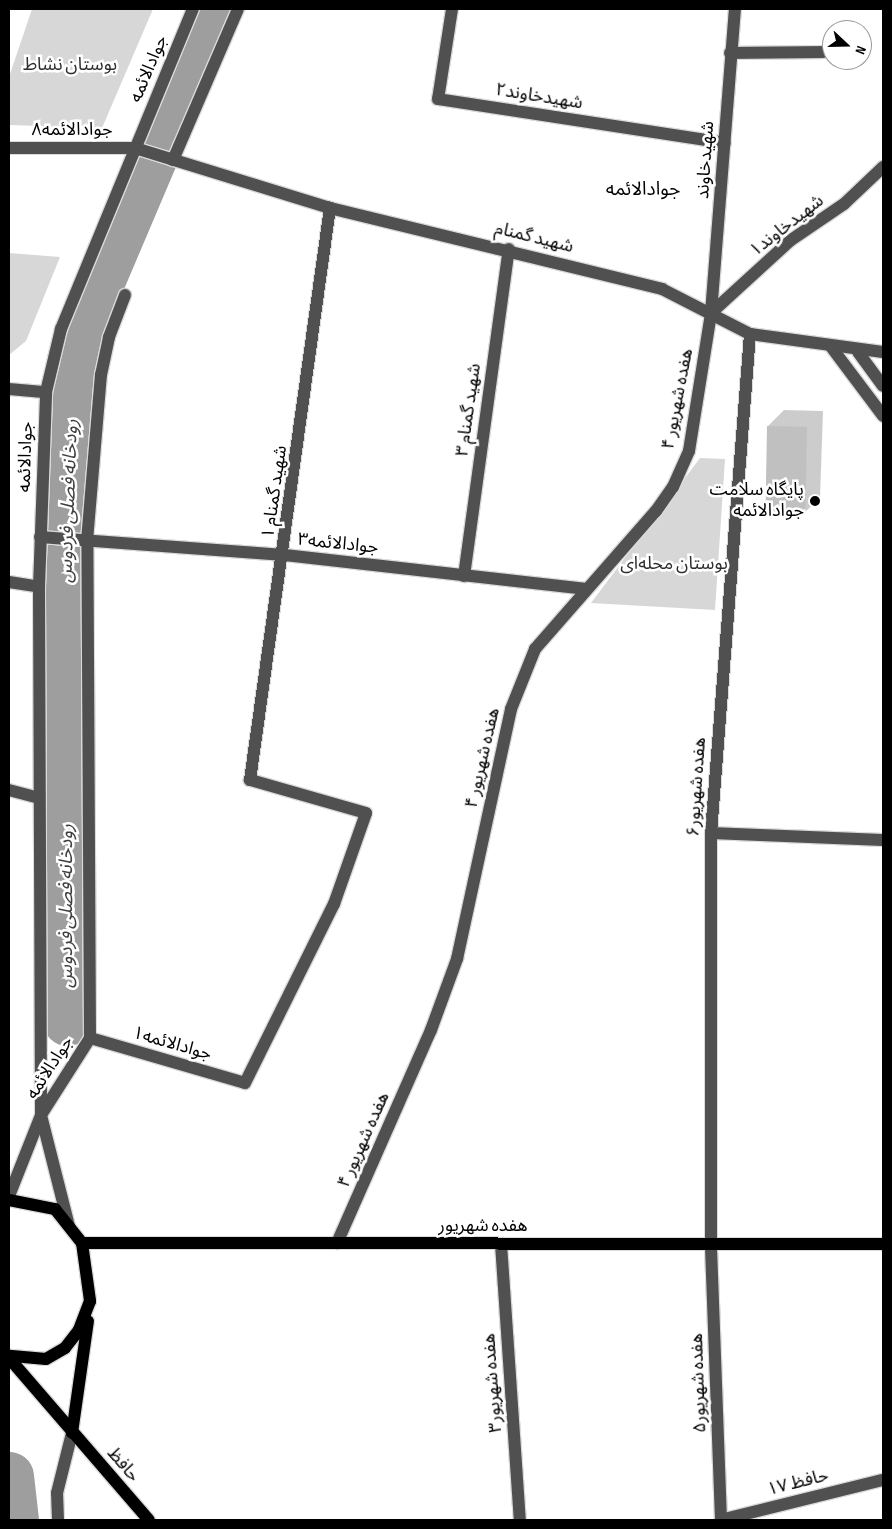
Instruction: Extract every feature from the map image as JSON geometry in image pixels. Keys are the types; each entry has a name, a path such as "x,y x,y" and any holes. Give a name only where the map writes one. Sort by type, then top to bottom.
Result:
{"main road":[{"path":"9,1200 55,1209 82,1243 90,1301 72,1433"},
{"name":"هفده شهریور","path":"82,1243 883,1244"},
{"path":"9,1357 46,1359 65,1348 80,1330 90,1301"},
{"name":"حافظ","path":"9,1357 72,1433 149,1520"}],"street":[{"name":"جوادالائمه","path":"69,1226 41,1115 39,587 46,392 61,328 193,9"},
{"path":"173,160 238,9"},
{"name":"شهیدخاوند۲","path":"452,9 438,100 725,143"},
{"name":"شهیدخاوند","path":"711,313 725,143 730,53 735,9"},
{"path":"730,53 822,52"},
{"name":"جوادالائمه۸","path":"9,148 135,148 173,160"},
{"name":"شهید گمنام","path":"173,160 330,208 509,249 662,289 750,334 858,352 883,352"},
{"name":"شهیدخاوند۱","path":"711,313 791,240 844,204 883,167"},
{"name":"شهید گمنام ۱","path":"245,1083 334,904 366,812 250,780 284,556 330,208"},
{"name":"شهید گمنام ۳","path":"464,576 509,249"},
{"name":"جوادالائمه","path":"9,1196 41,1115 90,1038 87,541 101,376 109,337 125,295"},
{"name":"هفده شهریور ۴","path":"337,1243 431,1030 457,959 511,709 535,649 673,487 689,451 711,313"},
{"name":"هفده شهریور۶","path":"711,1244 711,833 750,334"},
{"path":"832,348 883,416"},
{"path":"858,352 883,386"},
{"path":"9,389 46,392"},
{"name":"جوادالائمه۳","path":"40,537 284,556 585,589"},
{"path":"9,582 39,587"},
{"path":"9,790 40,798"},
{"path":"711,833 883,840"},
{"name":"جوادالائمه۱","path":"90,1038 245,1083"},
{"name":"هفده شهریور۳","path":"501,1244 520,1520"},
{"name":"هفده شهریور۵","path":"711,1244 721,1520"},
{"path":"58,1520 57,1493 72,1433"},
{"name":"حافظ ۱۷","path":"721,1520 883,1480"}],"green space":[{"name":"بوستان نشاط","path":"32,9 153,9 102,128 9,125 9,77"},
{"path":"9,253 60,257 26,341 9,355"},
{"name":"بوستان محله‌ای","path":"700,458 725,459 715,610 591,603"}],"building":[{"path":"767,426 807,427 805,515 765,514"}],"waterway":[{"name":"رودخانه فصلی فردوس","path":"67,1021 67,524 74,369 79,331 216,9"},
{"name":"رودخانه فصلی فردوس","path":"9,1476 14,1520"}],"place":[{"name":"پایگاه سلامت جوادالائمه","path":"815,501"}],"district":[{"name":"جوادالائمه","path":"643,190"}]}
